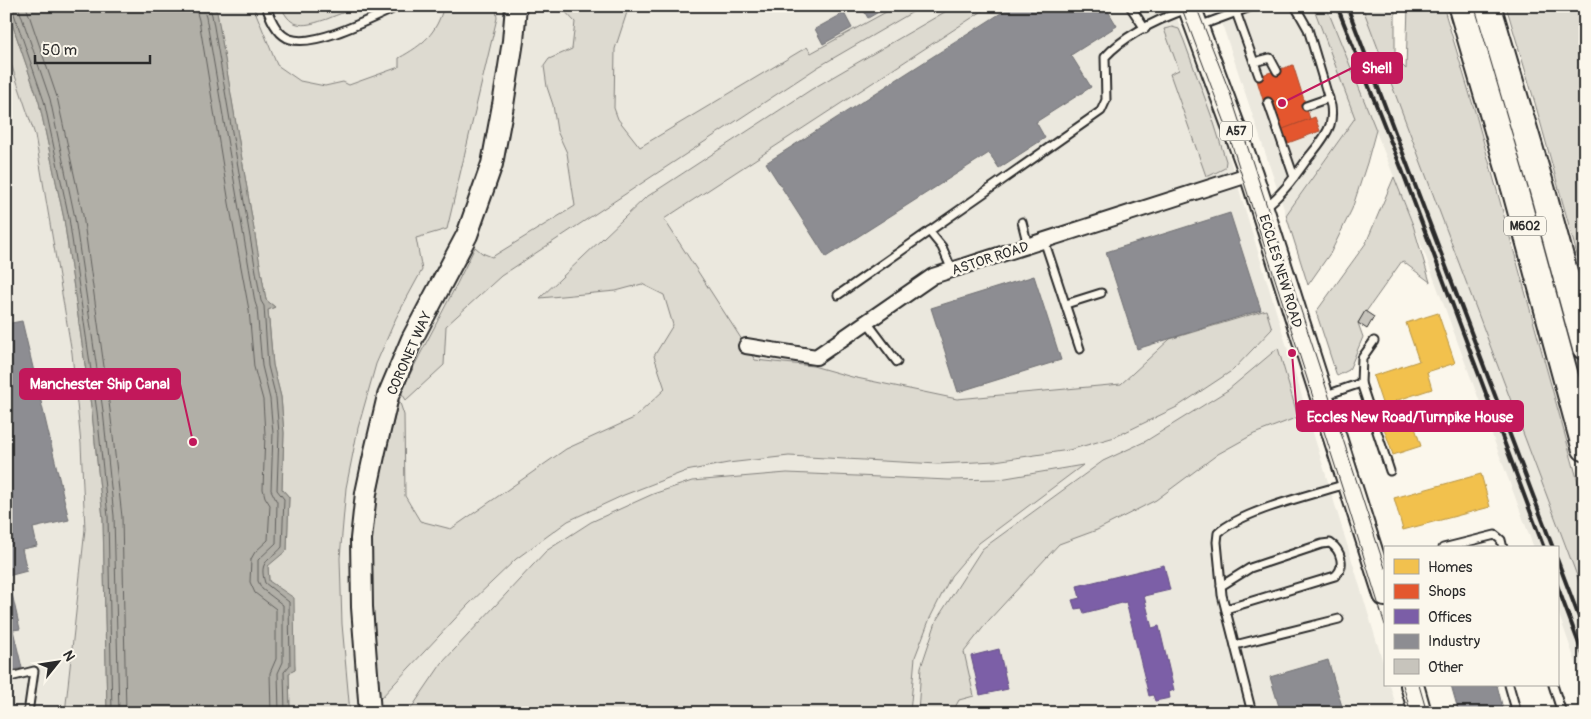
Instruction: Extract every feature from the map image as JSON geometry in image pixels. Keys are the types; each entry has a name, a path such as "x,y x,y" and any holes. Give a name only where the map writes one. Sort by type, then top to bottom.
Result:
{"highway":[{"name":"M602","path":"1461,6 1512,181 1585,448"},
{"name":"M602","path":"1488,6 1585,347"}],"main road":[{"name":"ECCLES NEW ROAD","path":"1192,14 1251,174 1384,592"},
{"path":"1412,686 1420,713"}],"street":[{"name":"CORONET WAY","path":"370,713 362,598 361,539 366,493 374,452 388,396 412,338 466,235 492,164 513,41 516,6"},
{"name":"ASTOR ROAD","path":"746,346 816,357 933,276 1251,174"}],"lane":[{"path":"266,6 276,28 288,39 302,42 320,39 399,6"},
{"path":"1130,6 1144,29"},
{"path":"838,294 1101,111 1106,100 1105,57 1114,46 1144,29 1192,14 1236,12 1253,6"},
{"path":"1262,209 1276,200 1290,184 1330,127 1332,117 1329,98 1308,29 1296,6"},
{"path":"1236,12 1259,76"},
{"path":"1254,62 1270,58 1277,71"},
{"path":"1306,106 1329,98"},
{"path":"1268,102 1294,177"},
{"path":"1022,222 1028,246"},
{"path":"930,231 942,247 952,270"},
{"path":"1044,240 1080,349"},
{"path":"1066,304 1101,293"},
{"path":"867,322 897,362"},
{"path":"1374,340 1362,358 1361,383 1390,471"},
{"path":"1321,397 1361,383"},
{"path":"1252,713 1221,586 1217,542 1218,533 1228,524 1263,510 1349,483"},
{"path":"1451,546 1495,535 1501,540 1502,546"},
{"path":"1221,586 1250,568 1322,544 1330,543 1336,546 1341,560 1342,566 1335,576 1226,609"},
{"path":"1234,645 1339,619"},
{"path":"6,678 34,671 28,713"},
{"path":"1509,686 1517,713"},
{"path":"1553,686 1562,713"}],"shaded area":[{"path":"6,6 39,102 64,219 92,413 103,518 107,713 65,713 85,529 81,444 72,353 35,135 6,49"},
{"path":"213,6 1172,6 1217,117 1384,666 1384,686 1390,686 1398,713 290,713 217,13"},
{"path":"213,6 253,6 277,65 300,81 325,86 343,82 349,85 399,67 399,58 422,43 433,31 444,6 496,6 497,18 447,229 416,238 422,270 396,318 376,364 358,428 346,488 340,558 342,624 350,713 290,713 289,672 295,670 294,654 269,581 268,565 287,550 289,497 282,489 284,433 281,397 273,365 268,310 275,307 266,300 217,13"},
{"path":"281,6 362,6 306,25 289,20"},
{"path":"560,6 629,6 615,49 614,108 618,119 640,147 807,47 811,53 897,6 923,6 818,67 501,276 446,326 444,365 406,400 401,392 475,247 482,253 492,257 575,206 567,153 557,131 544,66 549,59 572,49 575,22"},
{"path":"955,6 990,6 664,219 755,360 813,366 852,377 957,399 1121,384 1170,339 1266,310 1272,329 1233,370 1177,407 1115,437 1069,450 995,461 938,464 789,456 728,463 686,471 624,495 568,521 516,559 468,605 380,699 371,597 373,522 382,468 399,400 404,415 405,496 420,521 451,529 566,449 634,418 665,389 654,356 673,325 664,295 642,284 616,291 540,298 645,198 812,89"},
{"path":"1216,6 1313,6 1355,118 1286,215"},
{"path":"1313,6 1326,6 1376,130 1352,209 1331,252 1308,285 1286,215 1355,118"},
{"path":"1326,6 1362,6 1585,597 1585,689 1558,612 1558,546 1533,546 1426,257"},
{"path":"1362,6 1395,6 1395,58 1406,69 1408,6 1443,6 1476,115 1585,507 1585,597"},
{"path":"1506,6 1585,6 1585,283 1535,103"},
{"path":"1172,27 1179,29 1184,41 1226,161 1225,168 1209,176 1206,176 1170,74 1179,70 1164,29"},
{"path":"6,49 35,135 72,353 81,444 85,529 65,713 6,713"},
{"path":"1394,177 1413,225 1430,282 1402,261 1358,323 1363,337 1349,370 1337,376 1316,312 1366,243"},
{"path":"1278,348 1298,417 1254,434 1218,454 1156,500 1097,530 1059,544 989,620 964,652 974,696 959,700 952,713 918,713 921,667 937,619 982,549 1103,461 1146,441 1228,390"},
{"path":"1083,465 979,543 951,576 930,618 915,657 910,713 408,713 442,663 546,551 591,522 653,494 692,481 787,473 949,480 1000,479"}],"water":[{"path":"6,6 213,6 217,12 266,300 275,307 268,310 273,365 281,397 284,433 282,489 289,497 287,550 268,566 269,581 294,598 295,670 289,673 290,713 107,713 103,518 92,413 64,219 39,102"}],"building: Homes":[{"path":"1438,313 1455,363 1427,372 1432,389 1395,401 1396,407 1407,403 1421,446 1393,455 1378,411 1384,409 1373,376 1419,361 1406,323"},
{"path":"1481,474 1490,507 1403,530 1394,498"}],"building: Shops":[{"path":"1293,65 1310,119 1283,129 1273,100 1264,103 1256,77"},
{"path":"1315,117 1320,131 1288,143 1283,129"}],"building: Offices":[{"path":"1164,565 1170,590 1144,596 1152,628 1159,626 1174,690 1169,692 1170,698 1155,701 1153,695 1149,696 1126,602 1084,613 1082,608 1075,609 1072,600 1080,598 1077,586"},
{"path":"999,649 1008,689 980,695 971,656"}],"building: Industry":[{"path":"861,6 889,6 868,18"},
{"path":"1012,6 1105,6 1117,26 1071,55 1091,87 1036,122 1045,138 999,168 989,153 826,257 766,163"},
{"path":"844,13 852,28 823,44 815,29"},
{"path":"1230,213 1261,310 1137,349 1106,252"},
{"path":"1034,276 1061,360 958,392 931,308"},
{"path":"22,321 69,520 33,528 37,546 22,549 27,571 8,576 20,629 13,630 22,668 6,672 6,324"},
{"path":"1328,660 1344,713 1281,713 1270,677"},
{"path":"1451,686 1497,686 1504,713 1459,713"}],"building: Other":[{"path":"1365,311 1374,317 1367,329 1358,323"}],"tram line":[{"path":"1181,6 1224,120 1384,622"},
{"path":"1196,6 1230,93 1384,565"},
{"path":"1403,686 1411,713"},
{"path":"1419,686 1427,713"}],"railway":[{"path":"1337,6 1402,170 1543,546"},
{"path":"1347,6 1552,546"},
{"path":"1558,562 1585,633"},
{"path":"1558,588 1585,660"}],"place":[{"name":"Shell","path":"1282,103"},
{"name":"Eccles New Road/Turnpike House","path":"1292,353"},
{"name":"Manchester Ship Canal","path":"193,442"}]}
